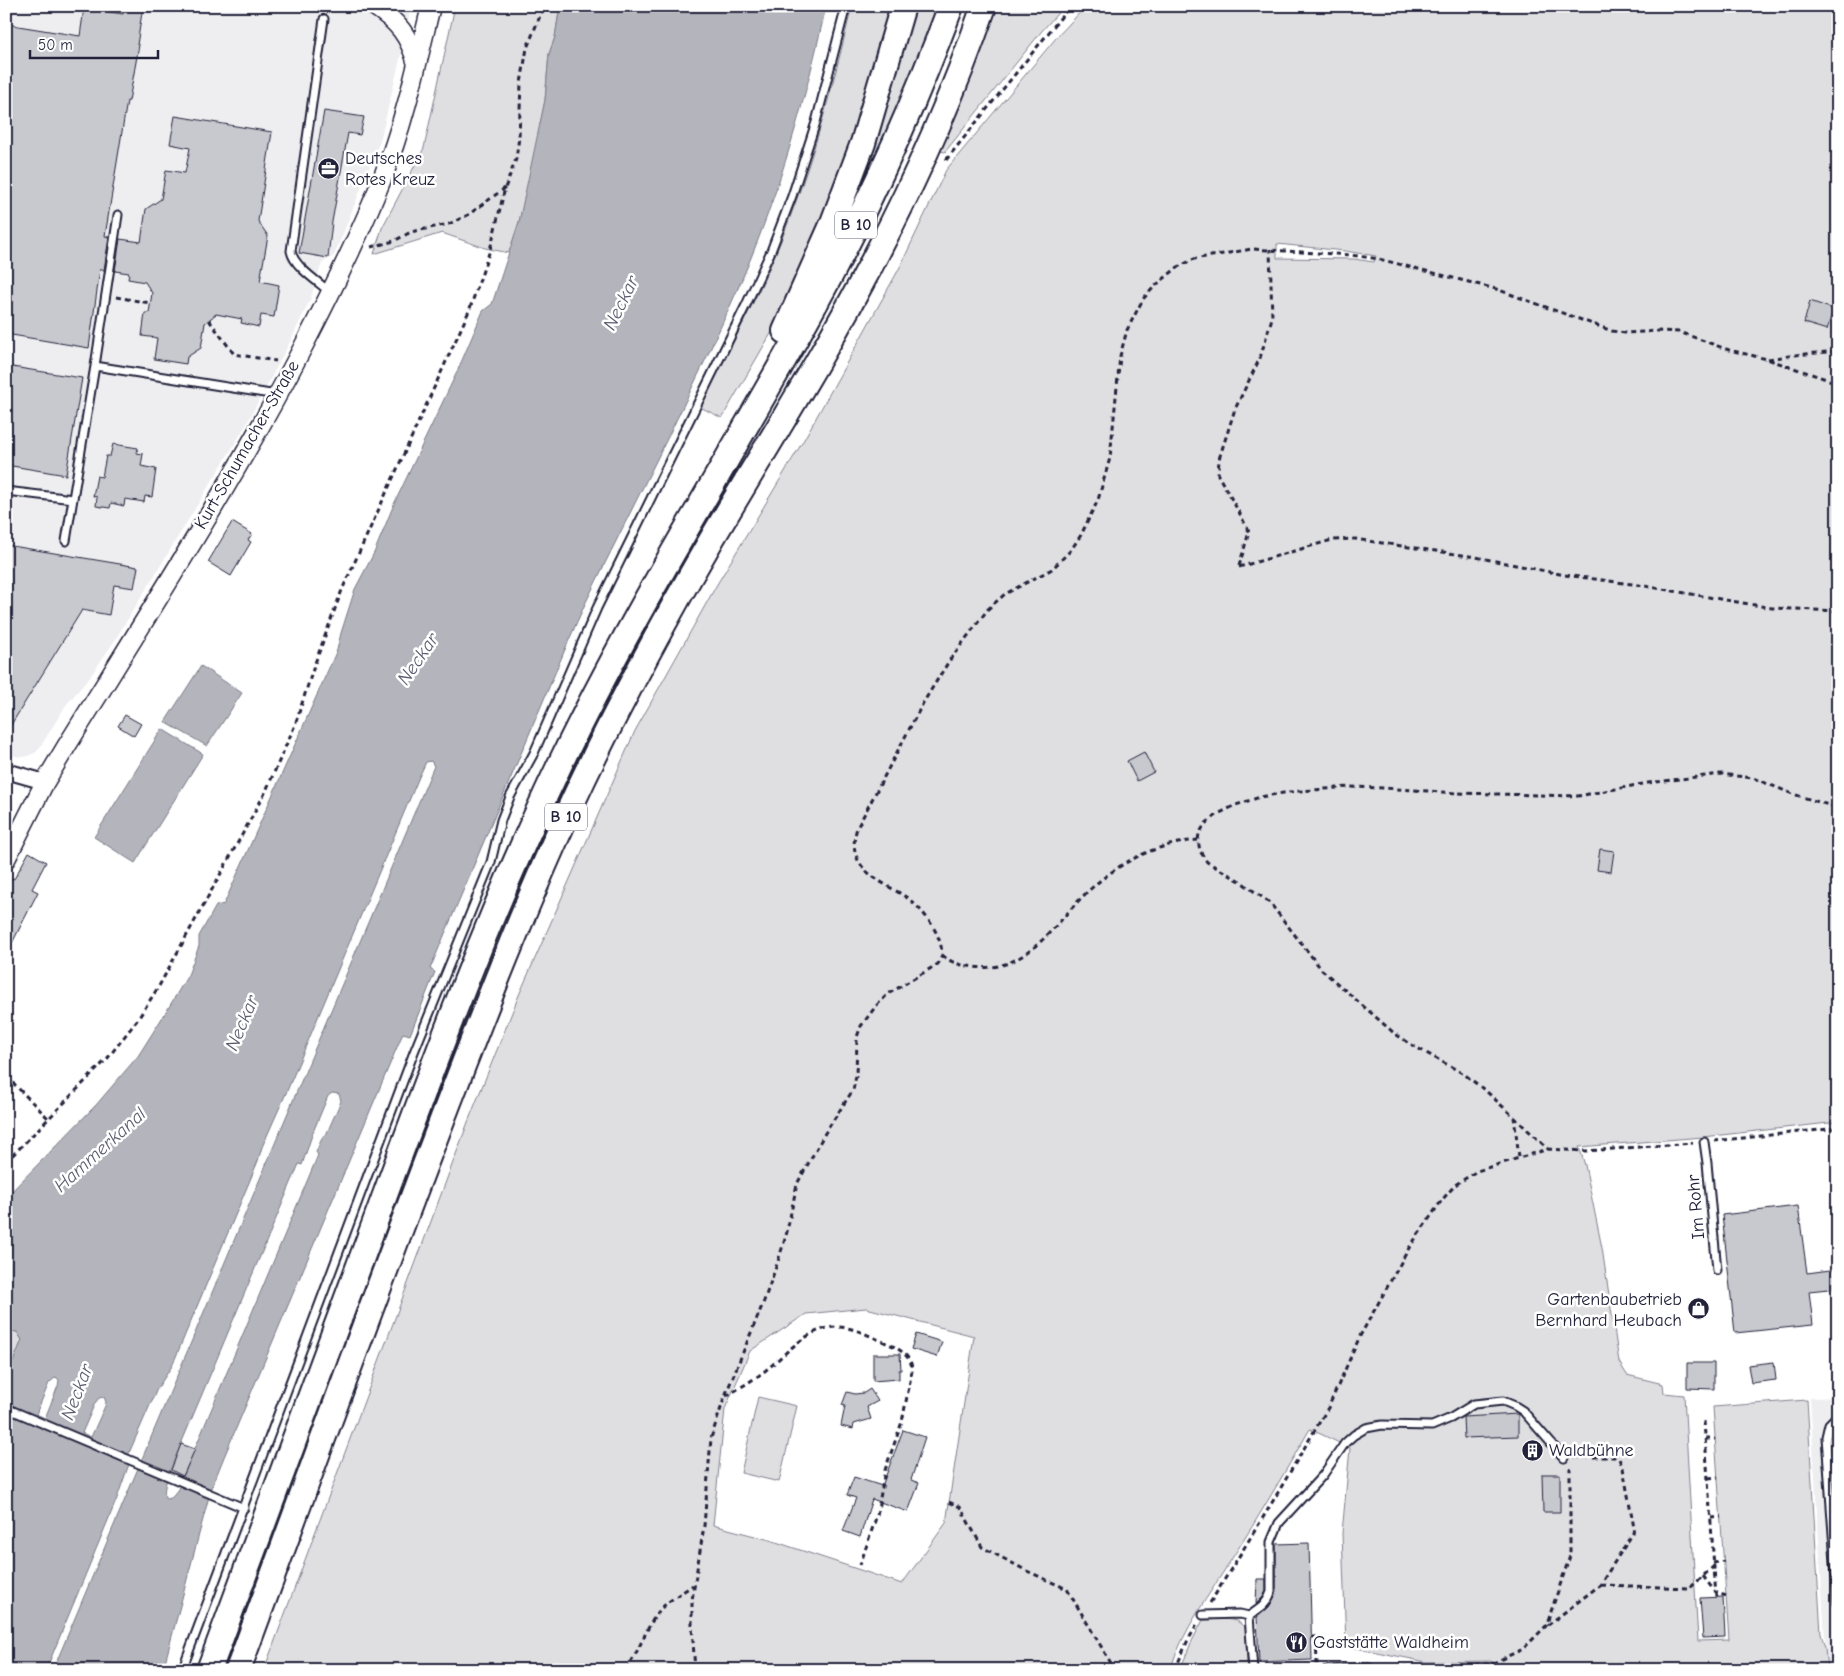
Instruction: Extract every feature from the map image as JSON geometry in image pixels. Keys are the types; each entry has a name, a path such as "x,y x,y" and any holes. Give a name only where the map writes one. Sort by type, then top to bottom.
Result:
{"highway":[{"path":"741,433 832,225 863,143 903,6"},
{"name":"B 10","path":"209,1670 418,1107 474,962 516,862 559,766 639,610 815,304 859,220 897,140 951,6"},
{"name":"B 10","path":"238,1670 476,1032 549,855 583,780 666,618 874,261 913,182 946,105 984,6"}],"street":[{"path":"374,6 388,15 405,34 413,49 417,64"},
{"name":"Kurt-Schumacher-Straße","path":"6,859 45,782 230,479 278,395 331,293 383,177 417,64 431,6"},
{"path":"6,771 45,782"}],"lane":[{"path":"182,1670 414,1052 491,862 501,820 510,797 528,767 597,608 771,251 792,196 816,122 846,6"},
{"path":"324,19 291,251 292,258 297,264 331,293"},
{"path":"66,541 118,215"},
{"path":"94,366 278,395"},
{"path":"6,491 73,499"},
{"name":"Im Rohr","path":"1704,1142 1717,1270"},
{"path":"1203,1615 1240,1614 1249,1616 1266,1604 1271,1592 1271,1542 1279,1522 1323,1475 1345,1443 1359,1431 1382,1425 1432,1426 1451,1418 1474,1404 1503,1401 1523,1411 1564,1458"},
{"path":"6,1408 244,1508"},
{"path":"1838,1415 1829,1424 1826,1437 1838,1603"},
{"path":"1249,1616 1254,1670"},
{"path":"1327,1670 1369,1668 1374,1670"}],"path":[{"path":"6,1162 107,1059 138,1019 159,986 265,793 294,725 342,590 469,311 490,250 505,188 516,159 519,137 520,83 527,48 544,6"},
{"path":"945,161 1070,6"},
{"path":"351,252 394,241 411,232 449,224 468,215 505,188"},
{"path":"695,1670 691,1615 704,1526 709,1446 725,1396 764,1301 778,1261 786,1236 799,1178 853,1090 856,1076 856,1043 859,1031 881,1001 900,986 938,964 942,955 939,939 919,909 905,897 875,879 860,862 855,852 855,834 859,822 923,703 949,661 982,616 1000,597 1046,573 1058,563 1071,550 1087,525 1102,488 1110,458 1120,356 1124,338 1134,313 1143,299 1172,271 1189,261 1246,249 1350,256 1390,262 1496,289 1612,331 1626,333 1679,332 1729,350 1768,359 1838,383"},
{"path":"1270,250 1272,318 1260,358 1235,409 1219,459 1218,475 1249,532 1239,567 1332,540 1355,539 1476,557 1565,575 1639,585 1772,608 1838,611"},
{"path":"106,295 150,303"},
{"path":"209,320 234,354 294,364"},
{"path":"1768,359 1838,351"},
{"path":"1548,1149 1487,1092 1464,1074 1394,1033 1317,964 1270,903 1240,881 1216,869 1208,862 1200,851 1198,840 1205,824 1218,814 1236,805 1280,793 1334,788 1383,788 1457,793 1578,796 1648,783 1729,774 1752,778 1793,794 1838,808"},
{"path":"942,955 956,964 984,968 1014,960 1042,942 1095,884 1132,858 1172,843 1198,840"},
{"path":"6,1076 48,1118"},
{"path":"1514,1117 1518,1157"},
{"path":"1176,1670 1187,1642 1310,1439 1335,1393 1360,1336 1410,1248 1451,1189 1477,1171 1548,1149 1586,1151 1704,1142 1838,1128"},
{"path":"725,1396 762,1374 806,1337 824,1329 839,1327 851,1330 895,1347 906,1356 912,1364 912,1371 902,1422 885,1470 877,1515 860,1565"},
{"path":"1704,1421 1716,1597"},
{"path":"1705,1439 1715,1438"},
{"path":"1385,1670 1395,1667 1491,1664 1522,1649 1546,1626 1600,1586 1633,1533 1634,1528 1623,1468 1621,1462 1615,1457 1564,1458"},
{"path":"1546,1626 1570,1556 1570,1470 1569,1464 1564,1458"},
{"path":"1708,1478 1718,1477"},
{"path":"949,1502 960,1507 982,1547 1027,1571 1067,1589 1115,1670"},
{"path":"1711,1518 1721,1517"},
{"path":"1600,1586 1690,1588 1714,1564 1724,1561"},
{"path":"1703,1576 1715,1592 1726,1596"},
{"path":"626,1670 637,1653 648,1628 660,1610 694,1585"},
{"path":"1312,1637 1316,1637 1317,1670"}],"shaded area":[{"path":"6,6 411,6 380,141 334,256 322,263 310,300 291,340 245,427 115,640 90,677 66,705 39,749 25,757 6,755"},
{"path":"455,6 560,6 555,37 549,54 545,100 530,175 519,222 509,253 485,248 442,233 374,254 382,228 424,148"},
{"path":"852,6 891,6 852,142 797,282 773,330 722,418 700,407 737,336 782,240 825,112"},
{"path":"911,6 939,6 917,67 858,197 855,194"},
{"path":"998,6 1064,6 945,152 940,151 971,78"},
{"path":"1086,6 1838,6 1838,1122 1703,1137 1579,1147 1585,1165 1602,1248 1619,1362 1627,1375 1663,1384 1664,1393 1684,1395 1698,1641 1729,1640 1713,1407 1807,1400 1821,1634 1825,1648 1827,1670 1493,1670 1491,1661 1427,1662 1346,1646 1342,1533 1350,1448 1310,1429 1252,1528 1197,1613 1175,1655 1170,1670 264,1670 468,1122 519,995 635,731 716,586 802,443 899,269 946,170 1056,38","holes":["1277,244 1345,251 1376,256 1374,262 1354,259 1277,258","866,1308 974,1336 946,1523 902,1584 770,1540 713,1525 725,1409 750,1351 806,1314"]},
{"path":"6,1330 17,1332 22,1340 6,1379"},
{"path":"758,1397 797,1406 779,1482 741,1473"},
{"path":"1838,1397 1838,1670 1827,1670 1810,1398"},
{"path":"1228,1619 1243,1625 1246,1630 1247,1670 1180,1670 1203,1620"}],"water":[{"path":"560,6 826,6 810,75 791,143 769,211 743,277 706,360 569,640 430,969 435,972 410,1035 403,1033 224,1457 211,1489 163,1670 53,1670 434,766 431,761 426,762 419,777 262,1147 258,1161 172,1366 157,1389 129,1453 129,1464 116,1501 46,1670 6,1670 6,1379 22,1340 17,1332 6,1330 6,1197 96,1105 138,1056 188,975 199,946 199,936 216,906 224,904 337,650 355,589 374,553 394,504 457,372 483,311 492,304 519,222 545,100 549,54 555,37","holes":["332,1093 339,1094 341,1101 316,1152 318,1155 178,1489 171,1498 166,1499 164,1494 165,1488 173,1464 299,1164 302,1165 328,1096","56,1377 59,1380 45,1418 36,1414 49,1383","104,1397 106,1402 91,1437 82,1433 99,1398"]},
{"path":"201,666 242,693 207,746 165,722"},
{"path":"162,729 203,754 135,863 94,837"}],"building":[{"path":"124,6 143,6 137,45 139,45 129,101 127,101 105,236 109,237 104,270 100,269 89,348 6,334 6,24 80,36 84,8 123,14"},
{"path":"324,111 364,117 360,135 348,133 332,222 328,258 299,253"},
{"path":"175,116 272,132 258,221 268,236 260,281 279,285 274,317 261,315 259,327 241,323 242,319 216,314 205,323 201,348 187,357 186,364 154,359 157,338 142,336 145,313 149,313 152,293 145,282 128,279 129,273 115,271 120,239 141,242 146,209 161,199 166,170 185,173 190,148 170,144"},
{"path":"1810,301 1833,309 1827,330 1804,323"},
{"path":"6,366 82,378 66,475 6,465"},
{"path":"113,444 138,448 137,453 143,454 141,466 156,469 152,497 145,496 144,502 125,499 124,506 111,503 110,508 96,506 97,497 93,496 97,476 102,477 106,456 110,456"},
{"path":"232,522 252,534 248,540 251,542 231,576 208,562"},
{"path":"6,545 138,567 134,588 114,585 109,615 82,610 6,733"},
{"path":"125,715 141,724 134,736 118,726"},
{"path":"1144,752 1154,772 1137,781 1127,761"},
{"path":"1600,849 1614,851 1611,872 1597,870"},
{"path":"29,852 46,862 32,889 38,892 6,955 6,889 12,878 14,879"},
{"path":"1798,1206 1807,1273 1838,1269 1838,1288 1809,1291 1813,1325 1735,1333 1722,1215"},
{"path":"916,1334 942,1342 937,1357 911,1349"},
{"path":"873,1354 900,1354 901,1370 899,1370 899,1379 873,1381"},
{"path":"1774,1362 1776,1380 1751,1383 1748,1365"},
{"path":"1687,1363 1714,1363 1714,1389 1687,1388"},
{"path":"870,1389 878,1401 867,1407 871,1419 854,1424 853,1429 841,1426 845,1406 842,1405 847,1392 855,1394 864,1393"},
{"path":"1518,1414 1518,1436 1464,1438 1463,1417"},
{"path":"903,1430 925,1437 911,1480 919,1483 908,1512 872,1499 860,1537 843,1531 856,1498 847,1495 854,1477 882,1486"},
{"path":"181,1444 195,1449 183,1476 171,1470"},
{"path":"1542,1474 1560,1474 1560,1512 1543,1512"},
{"path":"1309,1543 1312,1660 1259,1662 1257,1617 1269,1607 1276,1594 1276,1544"},
{"path":"1257,1579 1266,1579 1266,1591 1256,1604"},
{"path":"1723,1597 1725,1637 1703,1638 1700,1598"}],"place":[{"name":"Deutsches Rotes Kreuz","path":"329,168"},
{"name":"Gartenbaubetrieb Bernhard Heubach","path":"1698,1309"},
{"name":"Waldbühne","path":"1533,1450"},
{"name":"Gaststätte Waldheim","path":"1297,1642"}],"water label":[{"name":"Neckar","path":"621,303"},
{"name":"Neckar","path":"418,659"},
{"name":"Neckar","path":"242,1023"},
{"name":"Hammerkanal","path":"100,1150"},
{"name":"Neckar","path":"77,1392"}]}
